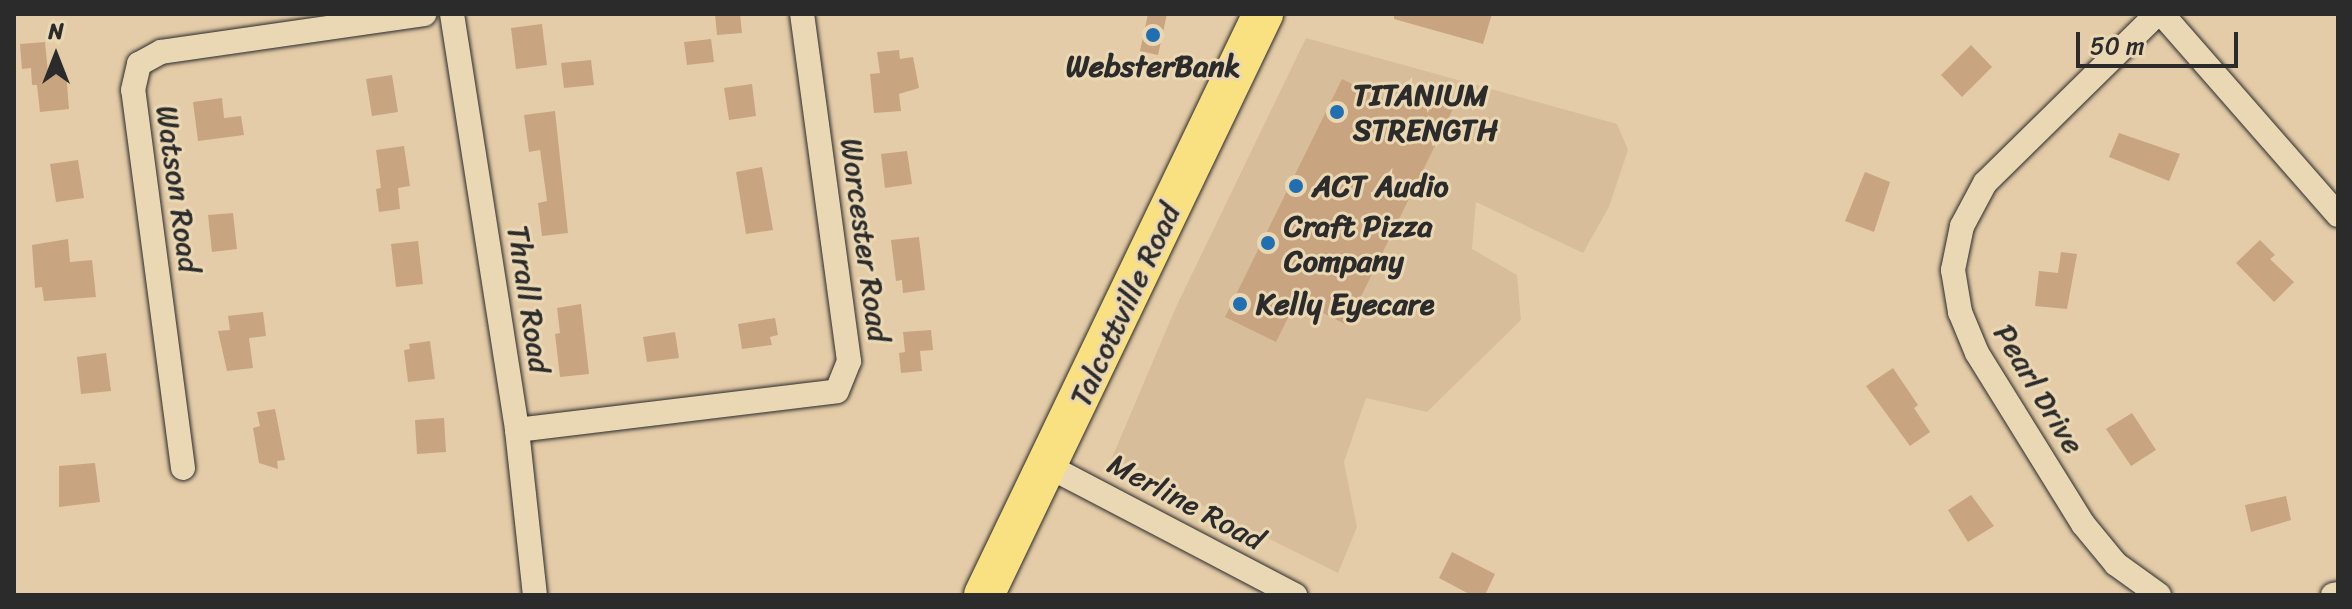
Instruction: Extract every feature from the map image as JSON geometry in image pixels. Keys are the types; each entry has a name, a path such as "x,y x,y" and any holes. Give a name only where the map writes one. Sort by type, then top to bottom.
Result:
{"main road":[{"name":"Talcottville Road","path":"984,595 1263,14"}],"street":[{"name":"Watson Road","path":"183,468 133,90 139,64 161,52 424,14"},
{"name":"Thrall Road","path":"452,14 517,430 535,595"},
{"name":"Worcester Road","path":"517,430 837,391 849,361 802,14"},
{"name":"Pearl Drive","path":"2159,595 2116,564 2083,524 1977,353 1960,312 1953,270 1962,226 1985,183 2160,14 2338,215"},
{"name":"Merline Road","path":"1048,466 1295,595"}],"shaded area":[{"path":"1306,38 1617,124 1628,150 1609,207 1583,253 1476,202 1472,249 1517,275 1521,320 1427,412 1366,398 1344,462 1357,527 1338,573 1111,460 1176,307"}],"building":[{"path":"715,14 740,14 742,33 717,35"},
{"name":"WebsterBank","path":"1148,14 1167,14 1158,55 1140,51"},
{"path":"1394,14 1492,14 1483,44 1394,19"},
{"path":"542,24 547,65 516,69 511,28"},
{"path":"711,39 714,62 687,65 684,42"},
{"path":"45,42 48,73 66,72 69,109 40,112 37,85 32,85 31,68 22,69 20,44"},
{"path":"1971,45 1992,67 1962,97 1941,75"},
{"path":"899,50 900,59 913,57 919,88 899,94 901,111 874,113 870,74 880,73 877,52"},
{"path":"591,60 594,85 564,88 561,63"},
{"path":"392,75 398,112 372,116 366,79"},
{"path":"1342,79 1391,103 1401,83 1453,109 1347,325 1297,300 1276,342 1225,317"},
{"path":"752,84 756,116 729,120 724,88"},
{"path":"222,98 224,118 241,116 244,135 198,141 193,102"},
{"path":"555,111 568,233 542,236 538,203 547,201 540,150 529,152 524,115"},
{"path":"2119,133 2180,154 2169,181 2109,157"},
{"path":"404,146 410,186 398,188 400,209 379,212 376,189 381,188 376,150"},
{"path":"907,151 912,184 885,188 881,154"},
{"path":"78,160 84,198 56,202 50,164"},
{"path":"762,167 773,230 746,234 736,172"},
{"path":"1865,172 1890,182 1874,232 1845,221"},
{"path":"233,213 237,249 212,252 208,215"},
{"path":"919,237 925,290 903,293 902,280 896,281 891,240"},
{"path":"68,239 70,262 92,260 96,297 44,301 42,287 35,288 32,245"},
{"path":"2260,240 2275,255 2270,259 2294,282 2274,302 2236,263"},
{"path":"418,241 423,284 396,287 391,244"},
{"path":"2061,252 2077,254 2067,309 2035,306 2039,271 2058,273"},
{"path":"581,304 589,374 560,377 555,334 560,333 557,308"},
{"path":"263,312 266,336 249,338 253,368 227,371 218,331 230,330 228,316"},
{"path":"775,318 778,335 770,337 772,345 742,349 738,324"},
{"path":"931,330 933,350 920,351 922,371 901,373 899,353 905,352 903,332"},
{"path":"675,332 679,358 647,362 643,337"},
{"path":"430,341 435,379 408,382 404,350 410,349 409,344"},
{"path":"106,353 111,391 81,394 77,357"},
{"path":"1893,368 1918,405 1914,408 1930,432 1910,446 1866,386"},
{"path":"275,409 285,460 277,461 278,469 259,463 253,428 260,426 257,412"},
{"path":"2132,413 2156,450 2131,466 2106,429"},
{"path":"444,418 446,452 417,454 415,420"},
{"path":"95,463 100,502 59,507 59,466"},
{"path":"1971,495 1994,526 1968,542 1948,510"},
{"path":"2286,496 2291,520 2251,532 2245,505"},
{"path":"1452,552 1495,574 1485,595 1471,595 1439,578"}],"place":[{"name":"WebsterBank","path":"1153,35"},
{"name":"TITANIUM STRENGTH","path":"1337,112"},
{"name":"ACT Audio","path":"1296,186"},
{"name":"Craft Pizza Company","path":"1268,243"},
{"name":"Kelly Eyecare","path":"1240,304"}]}
